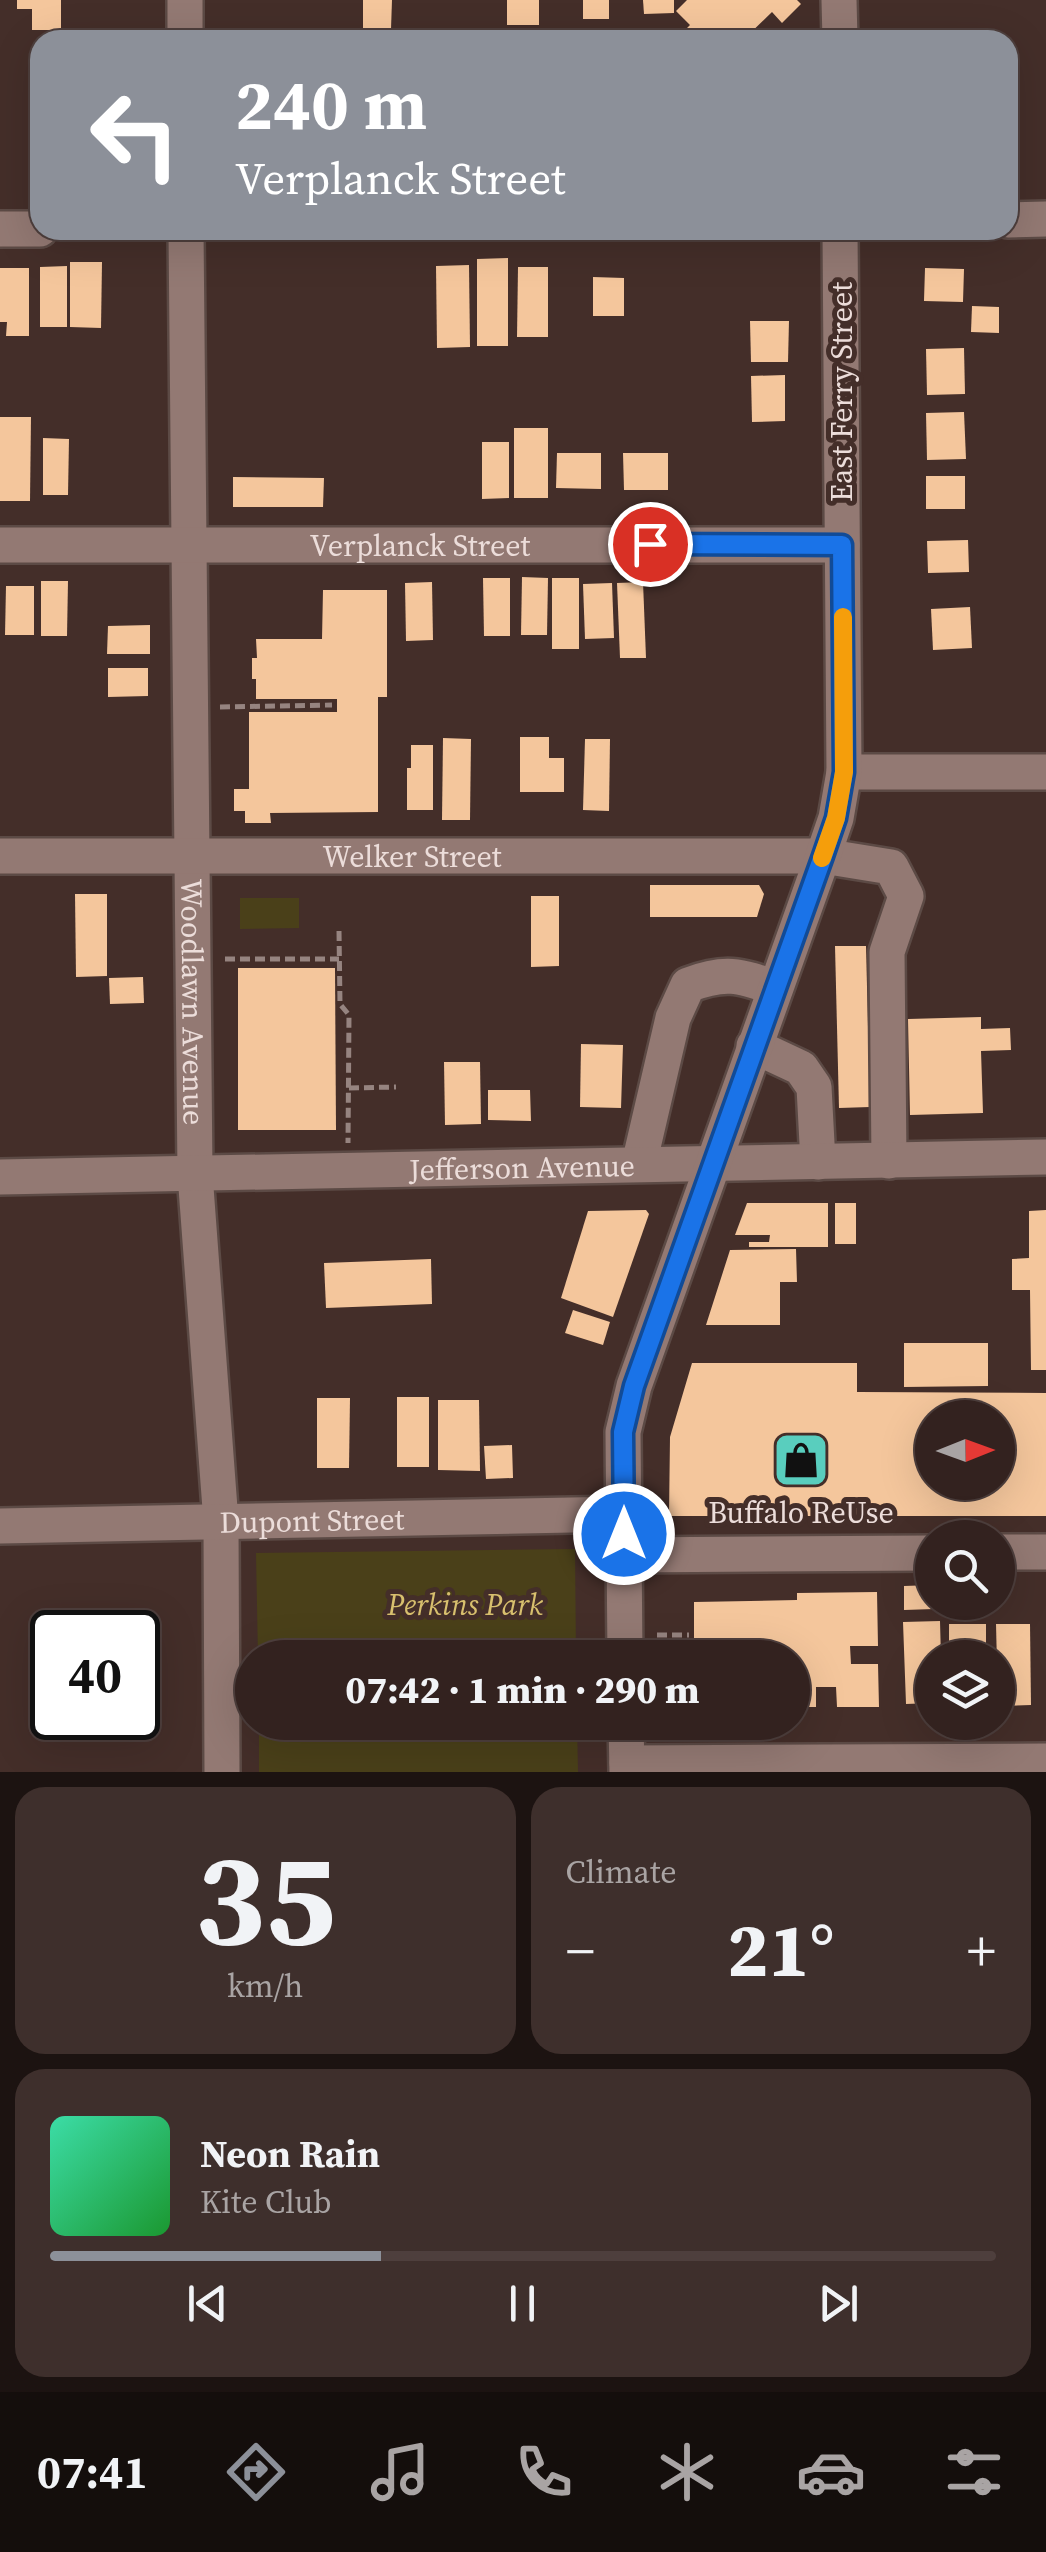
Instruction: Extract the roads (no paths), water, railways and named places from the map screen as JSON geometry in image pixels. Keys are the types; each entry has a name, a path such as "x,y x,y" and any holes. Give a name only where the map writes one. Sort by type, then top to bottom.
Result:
{"street":[{"path":"184,0 185,30"},
{"path":"840,0 840,30"},
{"path":"1018,220 1046,220"},
{"path":"0,229 30,228"},
{"name":"Woodlawn Avenue","path":"186,240 195,1174 221,1522 222,1772"},
{"name":"East Ferry Street","path":"625,1640 623,1432 631,1398 836,818 844,772 840,240"},
{"name":"Verplanck Street","path":"0,545 842,545"},
{"path":"844,772 1046,772"},
{"name":"Welker Street","path":"0,856 823,856 891,867 906,896 887,952 889,1161"},
{"path":"638,1164 673,1018 688,986 711,977 744,976 775,988"},
{"path":"754,1046 801,1068 814,1088 818,1162"},
{"name":"Jefferson Avenue","path":"0,1177 1046,1157"},
{"name":"Dupont Street","path":"0,1526 623,1514"},
{"path":"1015,1552 1046,1552"},
{"path":"624,1555 915,1553"},
{"path":"626,1740 627,1767 977,1767 1046,1760"}],"place":[{"name":"Buffalo ReUse","path":"801,1460"}],"park label":[{"name":"Perkins Park","path":"465,1604"}]}
